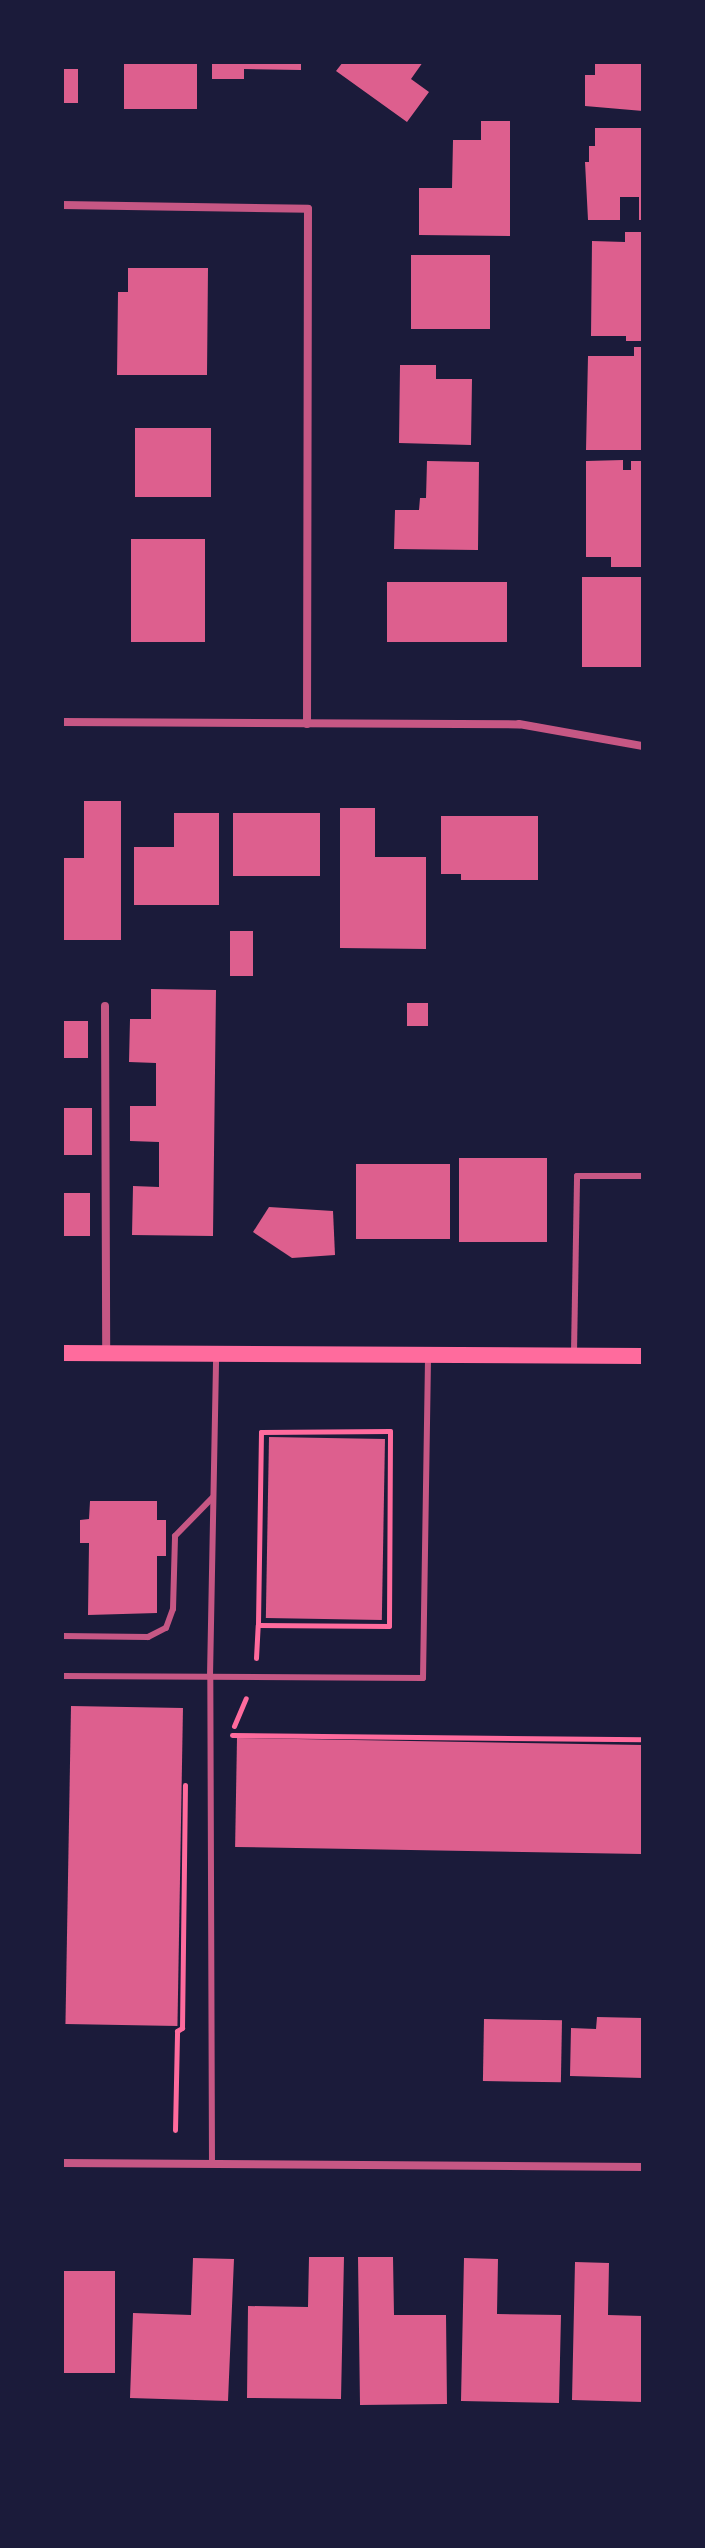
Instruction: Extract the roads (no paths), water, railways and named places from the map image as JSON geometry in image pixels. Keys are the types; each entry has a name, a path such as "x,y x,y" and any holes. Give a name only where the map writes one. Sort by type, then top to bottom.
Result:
{"main road":[{"path":"62,1353 643,1356"}],"street":[{"path":"62,205 308,209 307,724"},
{"path":"62,722 519,724 643,746"},
{"path":"105,1006 106,1353"},
{"path":"62,2163 643,2167"}],"lane":[{"path":"574,1356 577,1176 643,1176"},
{"path":"212,2164 210,1676 216,1353"},
{"path":"62,1676 423,1678 428,1354"},
{"path":"62,1636 148,1637 166,1628 173,1609 175,1536 213,1497"}]}
